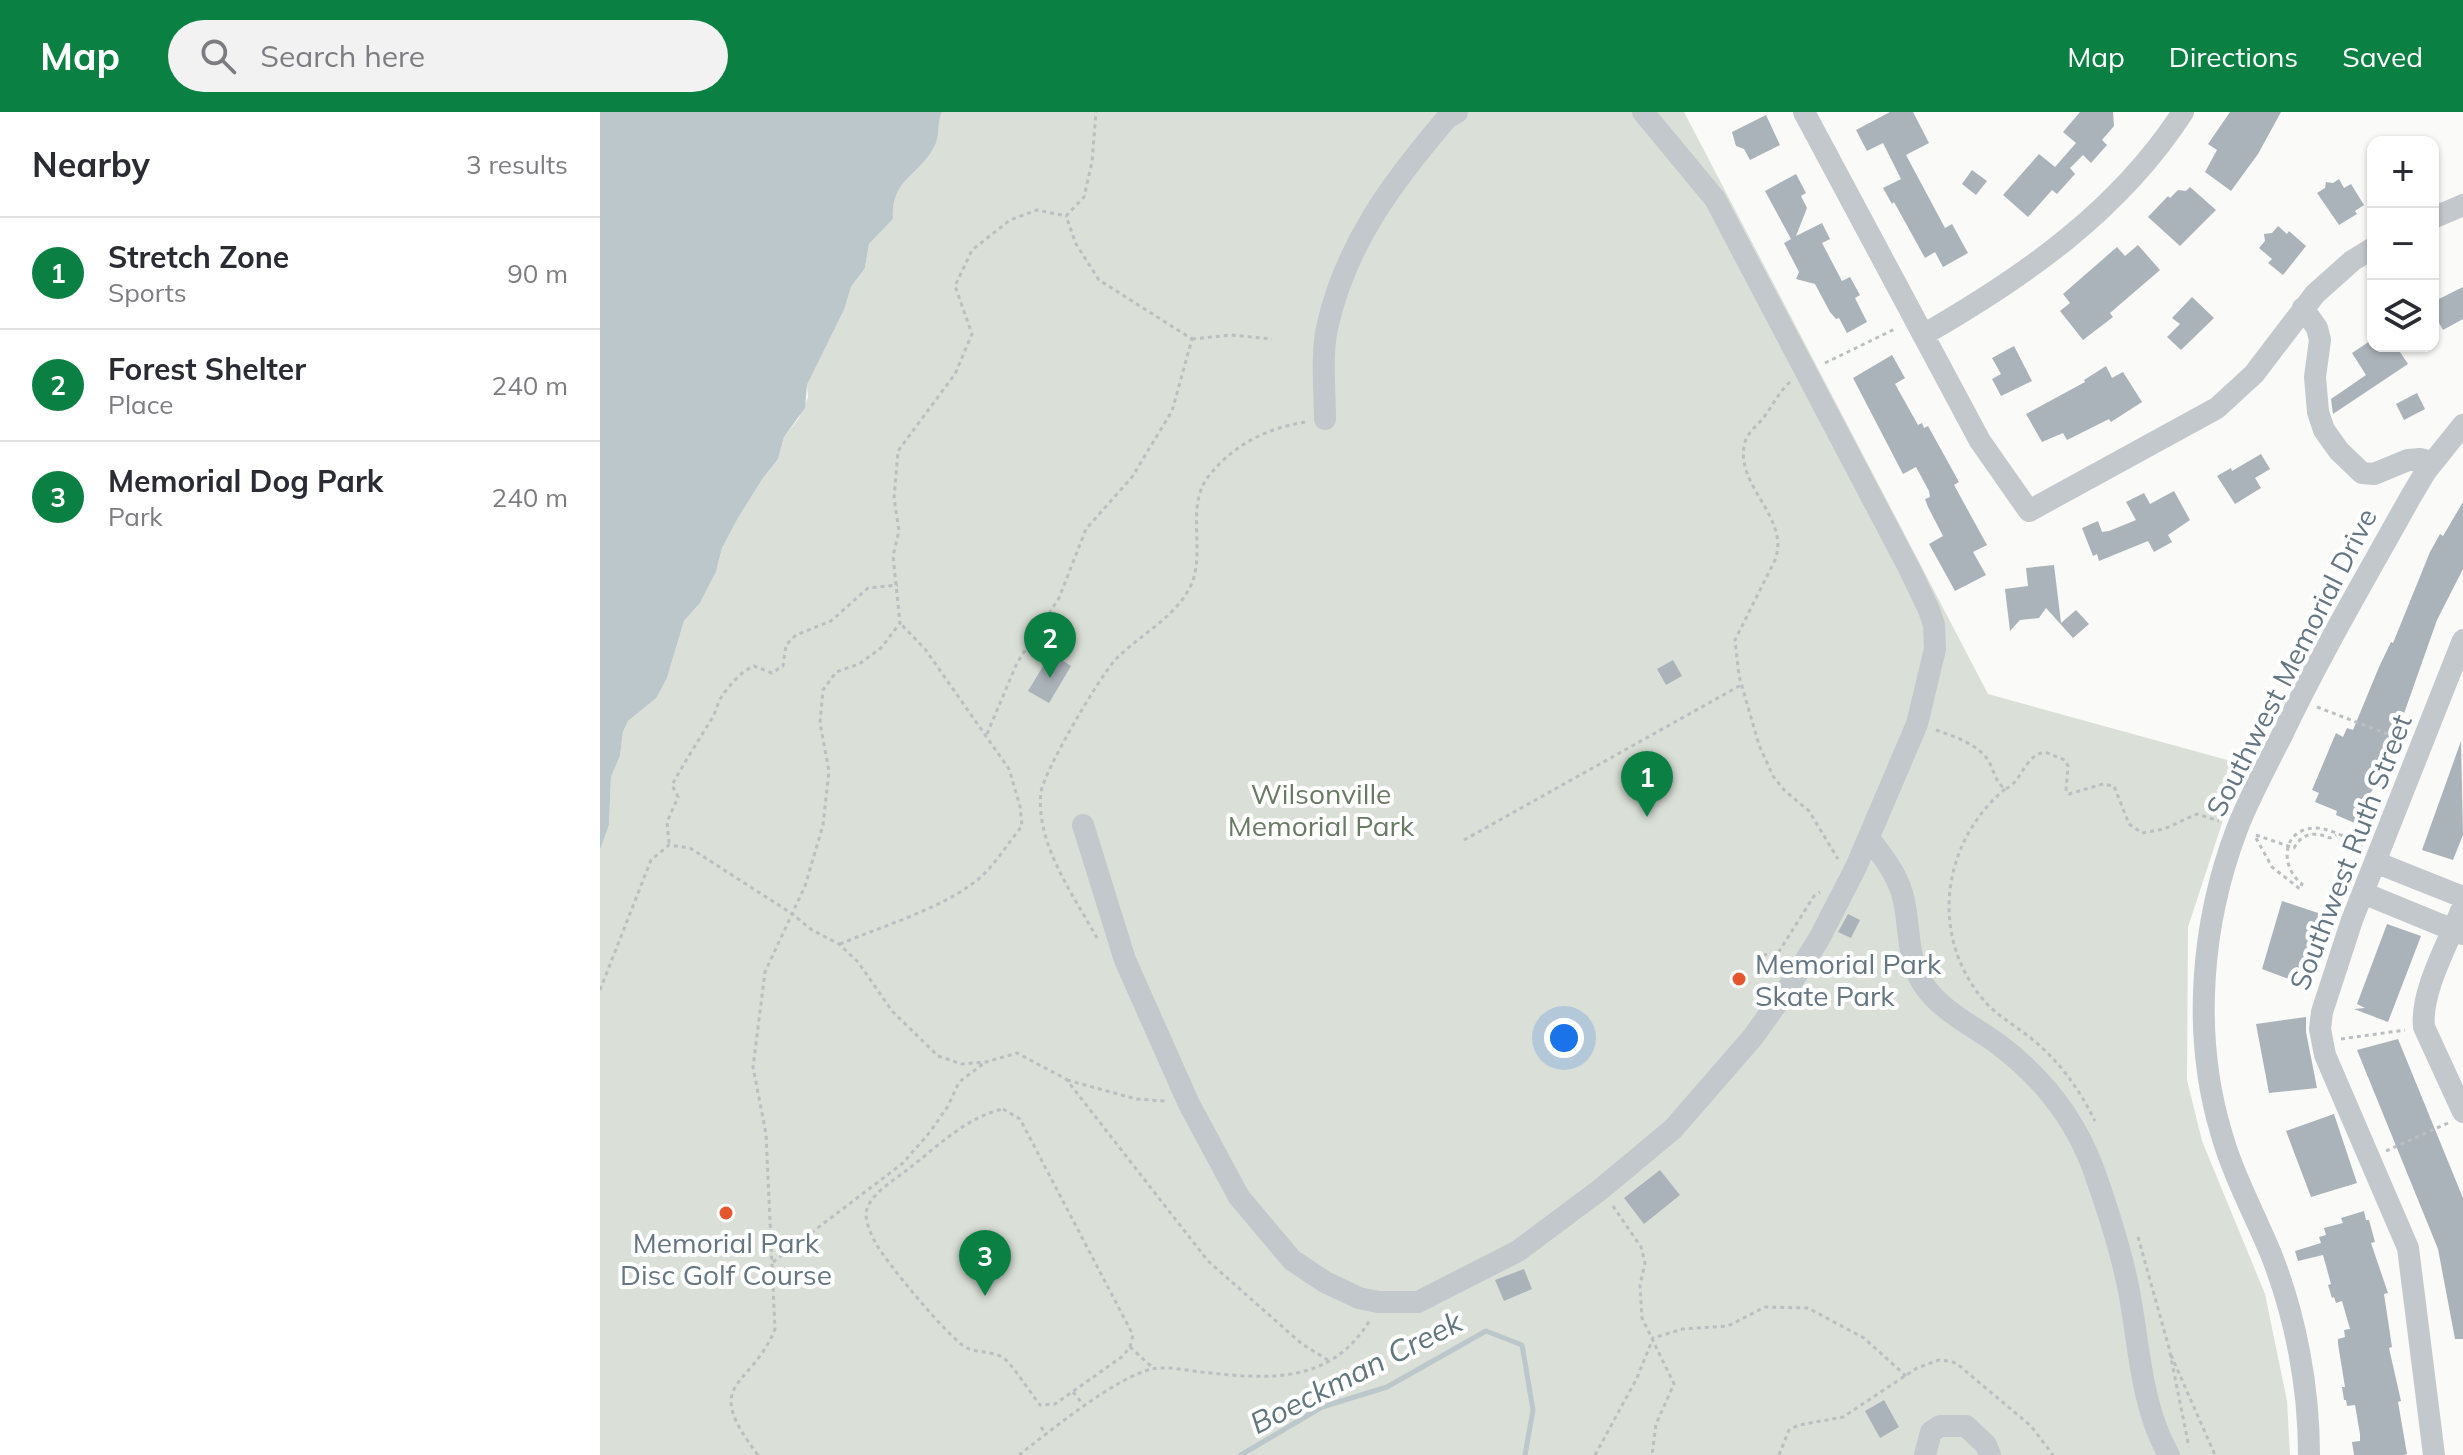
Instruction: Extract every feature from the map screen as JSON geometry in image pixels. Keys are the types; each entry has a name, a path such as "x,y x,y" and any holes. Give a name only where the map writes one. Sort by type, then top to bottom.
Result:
{"street":[{"path":"1325,419 1326,330 1344,270 1400,173 1447,118 1457,112"},
{"path":"1083,825 1125,960 1189,1104 1239,1197 1292,1260 1325,1282 1359,1298 1378,1302 1418,1302 1518,1251 1601,1189 1673,1129 1753,1037 1819,939 1869,838 1917,724 1935,649 1934,625 1929,610 1715,199 1643,112"},
{"path":"1804,112 1980,441 2029,511 2217,408 2254,374 2303,308 2336,274 2367,252"},
{"path":"1923,335 2006,286 2080,229 2145,165 2183,112"},
{"path":"2439,215 2463,205"},
{"path":"2303,308 2317,328 2320,340 2315,377 2318,412 2324,430 2339,451 2362,473 2374,474 2408,460 2432,462"},
{"name":"Southwest Memorial Drive","path":"2309,1455 2303,1378 2281,1280 2234,1172 2210,1085 2204,1014 2207,948 2226,863 2238,828 2299,699 2410,498 2432,462 2463,425"},
{"name":"Southwest Ruth Street","path":"2434,1455 2410,1256 2322,1042 2322,1012 2363,893 2372,855 2419,752 2463,640"},
{"path":"1869,838 1899,883 1905,902 1913,959 1921,980 1934,998 1950,1012 2027,1068 2067,1114 2078,1132 2118,1248 2150,1406 2179,1454"},
{"path":"2372,855 2463,897"},
{"path":"2363,893 2458,932"},
{"path":"2456,1118 2423,1017 2429,991 2458,932 2463,906"},
{"path":"1925,1455 1931,1432 1940,1426 1966,1426 1986,1445 1990,1455"}],"path":[{"path":"1066,216 1084,197 1092,162 1096,112"},
{"path":"758,1455 739,1431 731,1398 738,1381 765,1348 775,1329 766,1134 753,1067 765,972 805,886 823,825 829,771 820,723 823,690 836,672 859,664 881,648 900,623 893,556 899,531 894,498 898,451 955,374 972,334 955,286 972,250 1010,220 1037,210 1066,216"},
{"path":"1066,216 1076,244 1099,280 1192,339 1231,335 1272,339"},
{"path":"1817,366 1898,328"},
{"path":"987,734 1017,663 1059,598 1086,529 1132,477 1172,411 1192,339"},
{"path":"1793,380 1745,443 1747,472 1773,523 1778,546 1775,560 1735,640 1741,685 1759,745 1773,776 1809,811 1837,858 1856,867"},
{"path":"1097,939 1055,858 1043,826 1041,791 1050,769 1107,670 1175,609 1190,588 1198,561 1197,506 1205,480 1244,443 1272,429 1325,419"},
{"path":"669,845 667,822 678,797 672,785 721,698 740,675 754,666 772,673 779,670 783,666 786,645 796,635 831,621 868,588 898,585"},
{"path":"839,944 972,885 986,873 1022,826 1020,806 1009,769 925,649 900,623"},
{"path":"1464,840 1741,685"},
{"path":"2299,699 2398,738 2396,743 2419,752"},
{"path":"1938,731 1984,755 2000,786 2005,789"},
{"path":"2067,1072 2037,1043 1987,1004 1969,980 1954,943 1949,902 1955,860 1978,815 2010,787 2030,758 2045,752 2065,760 2069,794 2103,784 2114,786 2129,824 2142,833 2164,829 2197,814 2220,821"},
{"path":"2288,846 2288,867 2293,877 2302,884 2300,889 2272,867 2257,844 2256,835 2294,848 2298,841 2312,834 2319,833 2330,838 2336,835 2372,855"},
{"path":"600,990 651,860 669,845 690,848 812,930 839,944 858,962 892,1011 938,1056 962,1064 986,1062 1017,1053 1066,1079 1136,1099 1189,1104"},
{"path":"1763,955 1778,953 1814,896 1822,890"},
{"path":"2322,1042 2424,1027"},
{"path":"773,1262 903,1163 948,1106 959,1082 986,1062"},
{"path":"1066,1079 1208,1261 1302,1344 1328,1360"},
{"path":"1003,1109 1020,1119 1129,1323 1133,1335 1130,1347 1123,1356 1055,1404 1040,1405 1006,1359 966,1347 946,1329 875,1242 866,1209 874,1198 968,1123 985,1113 1003,1109"},
{"path":"2371,1157 2456,1118"},
{"path":"1601,1189 1641,1247 1645,1263 1640,1285 1642,1318 1674,1384 1656,1424 1652,1455"},
{"path":"1019,1455 1116,1386 1153,1368 1269,1378 1297,1373 1328,1360 1357,1338 1378,1302"},
{"path":"1653,1338 1683,1329 1728,1326 1765,1307 1808,1308 1864,1338 1906,1376"},
{"path":"1595,1455 1637,1378 1653,1338"},
{"path":"1130,1347 1153,1368"},
{"path":"2179,1454 2169,1348 2215,1455"},
{"path":"1779,1455 1789,1430 1799,1425 1843,1417 1906,1376 1939,1360 1956,1363 2031,1426 2053,1455"},
{"path":"1073,1392 1085,1407"},
{"path":"1041,1427 1046,1434"}],"green space":[{"name":"Wilsonville Memorial Park","path":"942,112 1684,112 1988,694 2249,766 2227,808 2188,927 2187,1080 2202,1141 2265,1294 2287,1401 2290,1455 600,1455 600,850 609,825 611,777 620,756 623,732 628,721 655,698 667,678 684,621 700,603 738,518 778,459 784,437 799,418 808,397 807,385 844,310 851,287 865,268 869,244 893,219 893,205 902,185 930,153 937,139"}],"shaded area":[{"path":"600,112 942,112 937,139 930,153 902,185 893,205 893,219 869,244 865,268 851,287 844,310 807,385 805,408 784,437 778,459 738,518 700,603 684,621 667,678 656,698 628,721 623,732 620,756 611,777 609,825 600,850"}],"building":[{"path":"1890,112 1913,112 1929,143 1906,155 1945,228 1952,224 1968,253 1943,267 1935,252 1925,258 1883,188 1901,179 1883,143 1867,151 1856,130"},
{"path":"2080,112 2113,112 2114,126 2102,140 2107,145 2091,163 2083,155 2070,168 2075,174 2057,194 2052,190 2028,217 2003,195 2039,154 2055,167 2076,143 2063,132"},
{"path":"2230,112 2281,112 2258,154 2231,191 2205,172 2217,150 2208,144"},
{"path":"1766,115 1780,145 1750,160 1744,149 1736,146 1732,132"},
{"path":"1972,170 1987,181 1976,195 1962,184"},
{"path":"1796,174 1806,193 1801,196 1807,208 1796,236 1822,223 1830,239 1822,243 1842,281 1850,277 1860,295 1855,298 1867,322 1847,333 1839,318 1836,319 1830,312 1815,284 1796,279 1799,272 1784,243 1791,239 1765,191"},
{"path":"2339,179 2344,188 2351,184 2364,205 2355,211 2357,214 2339,225 2317,193 2325,188 2326,182 2333,183"},
{"path":"2190,187 2216,210 2180,246 2148,217 2168,196 2170,198 2178,190 2186,191"},
{"path":"2278,226 2306,246 2283,275 2268,263 2272,259 2259,248 2265,241 2264,234 2272,233"},
{"path":"2138,245 2160,270 2110,313 2113,317 2083,340 2060,311 2070,303 2063,294 2117,247 2125,256"},
{"path":"2463,287 2463,319 2443,330 2439,323 2439,299"},
{"path":"2192,297 2214,318 2181,350 2167,337 2180,324 2172,318"},
{"path":"2367,343 2367,352 2400,352 2408,364 2333,414 2331,399 2366,375 2352,353"},
{"path":"2014,346 2032,381 2001,396 1992,379 2001,374 1992,358"},
{"path":"1892,355 1905,378 1895,384 1918,425 1928,426 1959,482 1954,485 1987,545 1973,552 1986,575 1955,591 1929,544 1943,536 1925,499 1930,497 1929,491 1916,467 1903,474 1853,378"},
{"path":"2106,366 2112,378 2123,372 2142,402 2111,422 2109,419 2067,440 2063,433 2042,442 2026,414 2085,382"},
{"path":"2417,393 2425,409 2404,420 2396,404"},
{"path":"2261,454 2270,469 2255,478 2261,488 2235,504 2217,476"},
{"path":"2174,491 2190,520 2168,535 2172,542 2154,552 2148,541 2099,561 2097,554 2093,556 2082,528 2098,521 2102,532 2109,531 2136,520 2126,502 2144,493 2150,504"},
{"path":"2463,502 2463,569 2437,620 2395,739 2357,824 2315,802 2319,793 2312,790 2336,733 2343,737 2347,728 2353,730 2430,552"},
{"path":"2054,565 2061,623 2076,610 2089,624 2073,638 2046,608 2039,618 2020,620 2010,631 2005,589 2028,586 2026,568"},
{"path":"1051,653 1071,666 1049,703 1028,691"},
{"path":"1673,660 1682,676 1666,685 1657,669"},
{"path":"2461,741 2463,835 2453,860 2422,850"},
{"path":"2282,901 2330,917 2307,986 2262,969"},
{"path":"1848,914 1860,920 1851,938 1838,932"},
{"path":"2387,924 2421,936 2388,1022 2354,1009 2365,1008 2357,1004"},
{"path":"2306,1017 2317,1088 2269,1093 2256,1024"},
{"path":"2398,1039 2463,1198 2463,1339 2455,1339 2438,1249 2357,1050"},
{"path":"2334,1114 2357,1183 2311,1197 2286,1131"},
{"path":"1660,1170 1680,1195 1644,1224 1624,1198"},
{"path":"2364,1211 2388,1293 2384,1294 2392,1347 2389,1348 2401,1401 2398,1402 2407,1454 2404,1455 2354,1455 2352,1442 2360,1441 2360,1434 2355,1405 2347,1406 2342,1387 2345,1387 2338,1339 2345,1337 2344,1330 2350,1329 2342,1301 2336,1303 2332,1298 2323,1255 2298,1261 2295,1251 2321,1243 2319,1237 2326,1235 2324,1228 2343,1223 2341,1218"},
{"path":"1524,1269 1532,1289 1504,1301 1495,1280"},
{"path":"1884,1400 1899,1427 1880,1438 1865,1411"}],"waterway":[{"name":"Boeckman Creek","path":"1241,1455 1322,1407 1387,1387 1486,1331 1522,1345 1533,1410 1525,1455"}],"place":[{"name":"Forest Shelter","path":"1050,678"},
{"name":"Stretch Zone","path":"1647,817"},
{"name":"Memorial Park Skate Park","path":"1739,979"},
{"name":"Memorial Park Disc Golf Course","path":"726,1213"},
{"name":"Memorial Dog Park","path":"985,1296"}]}
